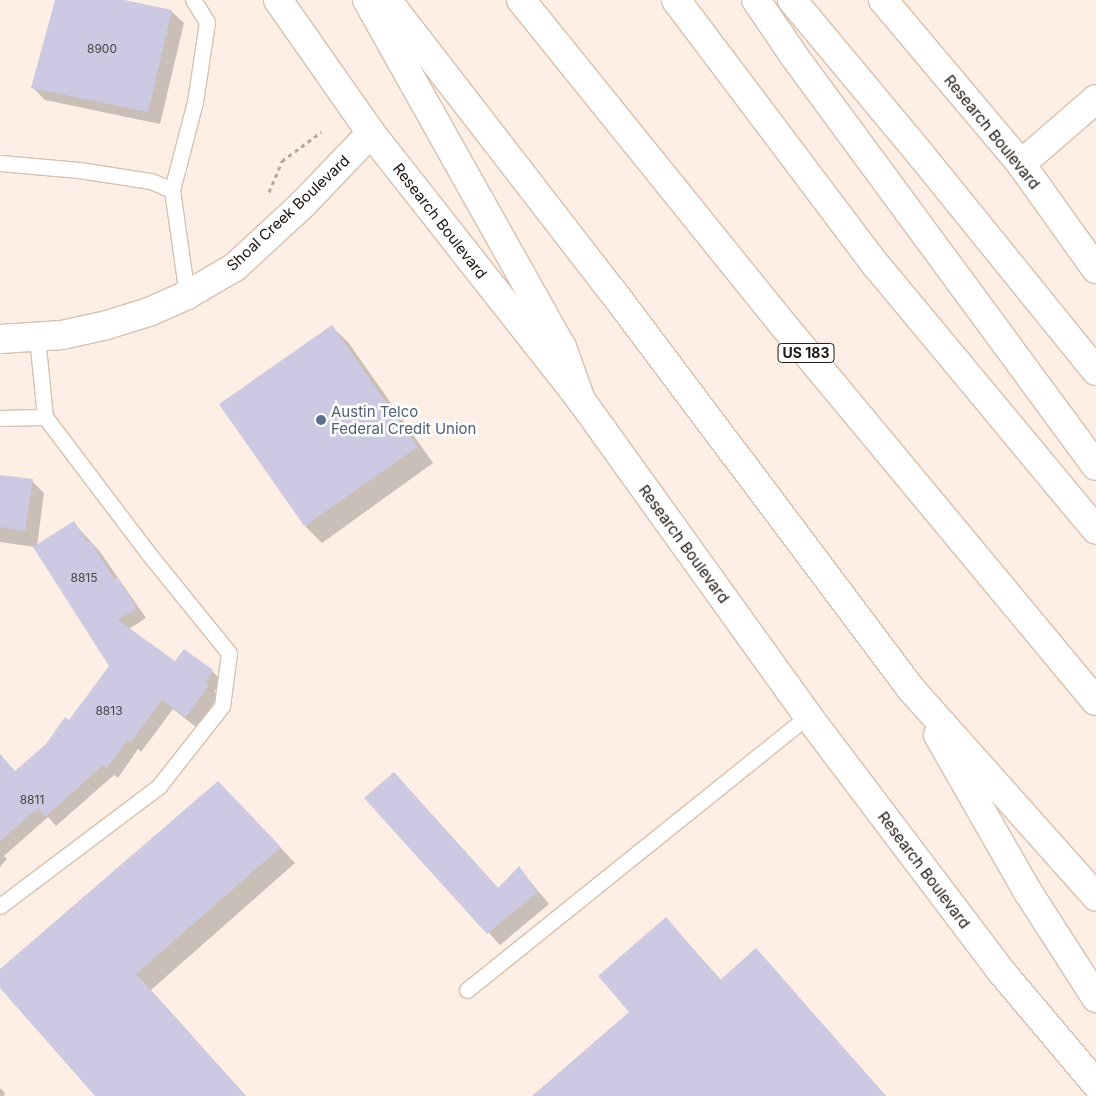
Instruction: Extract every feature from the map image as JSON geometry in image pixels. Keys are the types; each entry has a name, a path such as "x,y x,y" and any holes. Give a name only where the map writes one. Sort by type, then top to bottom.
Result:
{"main road":[{"name":"Research Boulevard","path":"278,0 371,133 581,400 808,716 1000,970 1096,1084"},
{"path":"366,0 562,348 581,400"},
{"path":"387,0 613,292 911,689 1096,896"},
{"name":"US 183","path":"521,0 785,327 1096,701"},
{"path":"676,0 876,265 1096,530"},
{"path":"756,0 794,56 1096,466"},
{"path":"792,0 921,155 1096,371"},
{"name":"Research Boulevard","path":"883,0 1021,164 1096,269"},
{"path":"1021,164 1096,99"},
{"name":"Shoal Creek Boulevard","path":"0,339 62,335 107,325 149,312 187,295 235,267 304,203 371,133"},
{"path":"911,689 1028,892 1096,998"}],"lane":[{"path":"187,295 172,190 195,102 207,22 193,0"},
{"path":"0,163 88,171 151,181 172,190"},
{"path":"0,906 159,786 222,706 229,653 148,553 44,417 37,337"},
{"path":"0,418 44,417"},
{"path":"467,990 808,716"}],"path":[{"path":"282,162 321,132"}],"building":[{"path":"55,0 124,0 172,10 148,112 31,88"},
{"path":"332,325 417,447 304,526 219,404"},
{"path":"0,475 33,479 25,531 0,527"},
{"path":"74,521 87,542 90,540 114,579 117,577 137,608 118,620 175,661 184,649 213,670 205,682 209,685 186,717 162,700 131,742 127,740 107,768 103,765 45,817 38,808 0,841 0,754 15,771 46,744 65,717 69,720 109,666 33,547"},
{"path":"394,772 498,888 519,866 538,892 487,934 364,798"},
{"path":"218,781 281,847 136,974 246,1096 95,1096 0,988 0,969"},
{"path":"666,917 720,980 756,948 886,1096 532,1096 629,1012 598,976"}],"place":[{"name":"Austin Telco Federal Credit Union","path":"321,420"}]}
